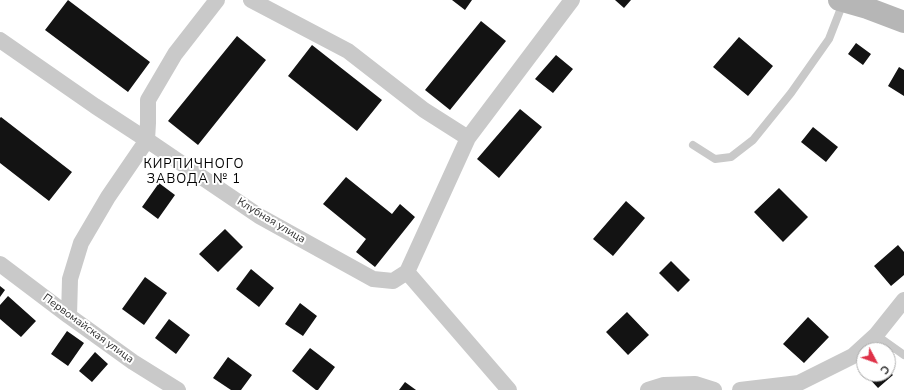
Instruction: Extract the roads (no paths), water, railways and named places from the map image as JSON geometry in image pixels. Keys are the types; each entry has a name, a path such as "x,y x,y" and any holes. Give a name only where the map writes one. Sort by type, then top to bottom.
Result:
{"street":[{"path":"69,316 70,279 81,243 108,197 147,140 148,100 175,54 217,0"},
{"path":"251,0 348,51 424,110 468,138"},
{"path":"509,390 407,272 468,138 572,0"},
{"path":"842,0 904,22"},
{"name":"Клубная улица","path":"0,40 259,216 373,279 393,281 407,272"},
{"name":"Первомайская улица","path":"0,264 133,362 178,390"},
{"path":"740,390 796,387 853,356 876,335 904,300"},
{"path":"648,390 664,385 695,384 714,390"}],"lane":[{"path":"693,145 715,158 731,157 753,140 791,93 829,39 842,0"},
{"path":"876,335 904,355"}],"district":[{"name":"КИРПИЧНОГО ЗАВОДА № 1","path":"194,172"}]}
